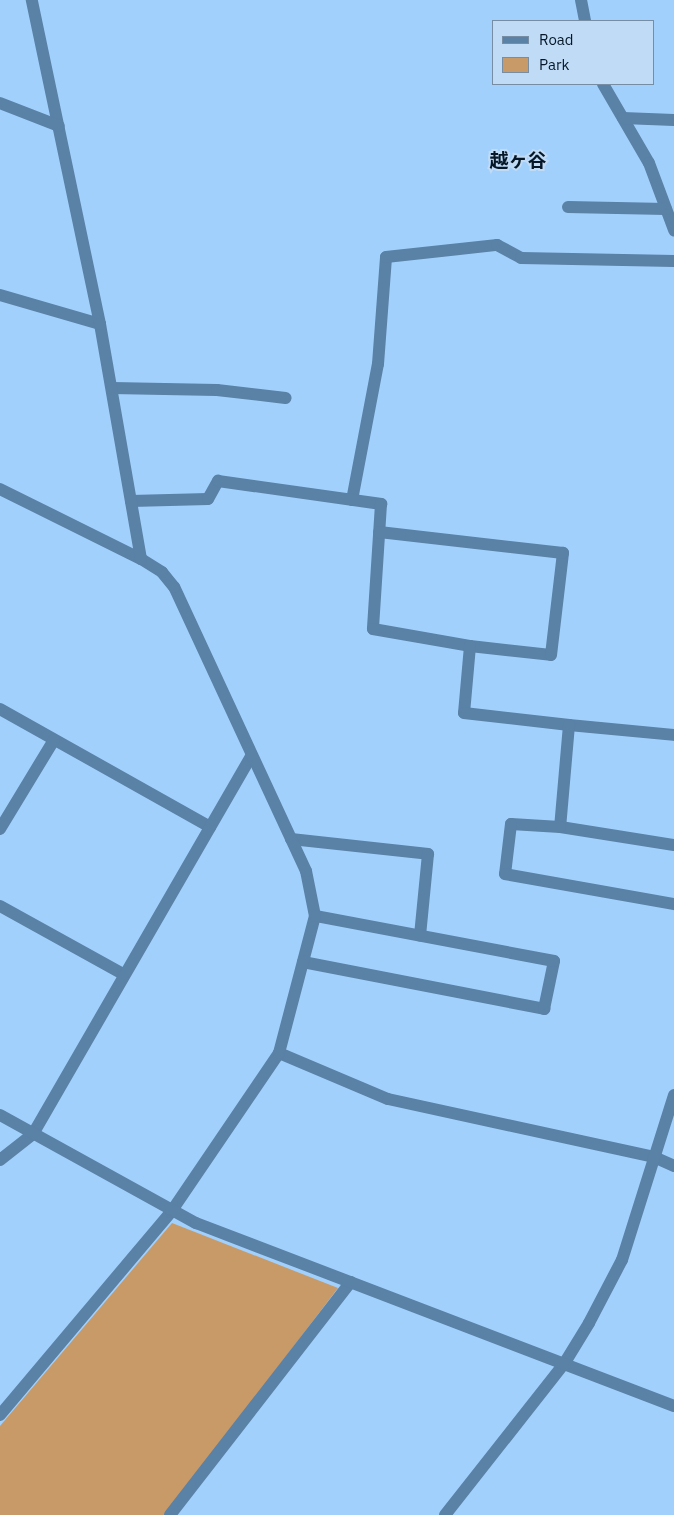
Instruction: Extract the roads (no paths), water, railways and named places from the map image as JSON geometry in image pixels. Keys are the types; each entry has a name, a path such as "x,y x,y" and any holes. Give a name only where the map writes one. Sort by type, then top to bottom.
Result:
{"street":[{"path":"32,0 100,324 141,559"},
{"path":"581,0 585,20"},
{"path":"604,85 650,163 674,230"},
{"path":"0,103 59,126"},
{"path":"623,118 674,120"},
{"path":"568,207 666,209"},
{"path":"352,500 378,364 386,257 497,245 521,258 674,261"},
{"path":"0,295 100,324"},
{"path":"112,388 217,390 286,398"},
{"path":"131,501 208,499 218,481 381,504 379,532 373,629 470,646 551,655 563,553 379,532"},
{"path":"0,489 141,559 162,572 174,587 251,757 306,871 315,916 279,1054 170,1212 0,1415"},
{"path":"470,646 464,713 674,735"},
{"path":"0,709 210,827"},
{"path":"560,827 569,725"},
{"path":"0,829 54,740"},
{"path":"0,1160 34,1134 123,974 251,757"},
{"path":"674,845 560,827 511,824 505,874 674,904"},
{"path":"292,839 428,854 420,936"},
{"path":"0,906 123,974"},
{"path":"303,962 544,1009 554,961 315,916"},
{"path":"279,1054 388,1099 654,1157 674,1166"},
{"path":"445,1515 564,1364 622,1260 674,1095"},
{"path":"0,1115 170,1212 674,1406"},
{"path":"170,1515 351,1282"}],"district":[{"name":"越ヶ谷","path":"518,161"}]}
